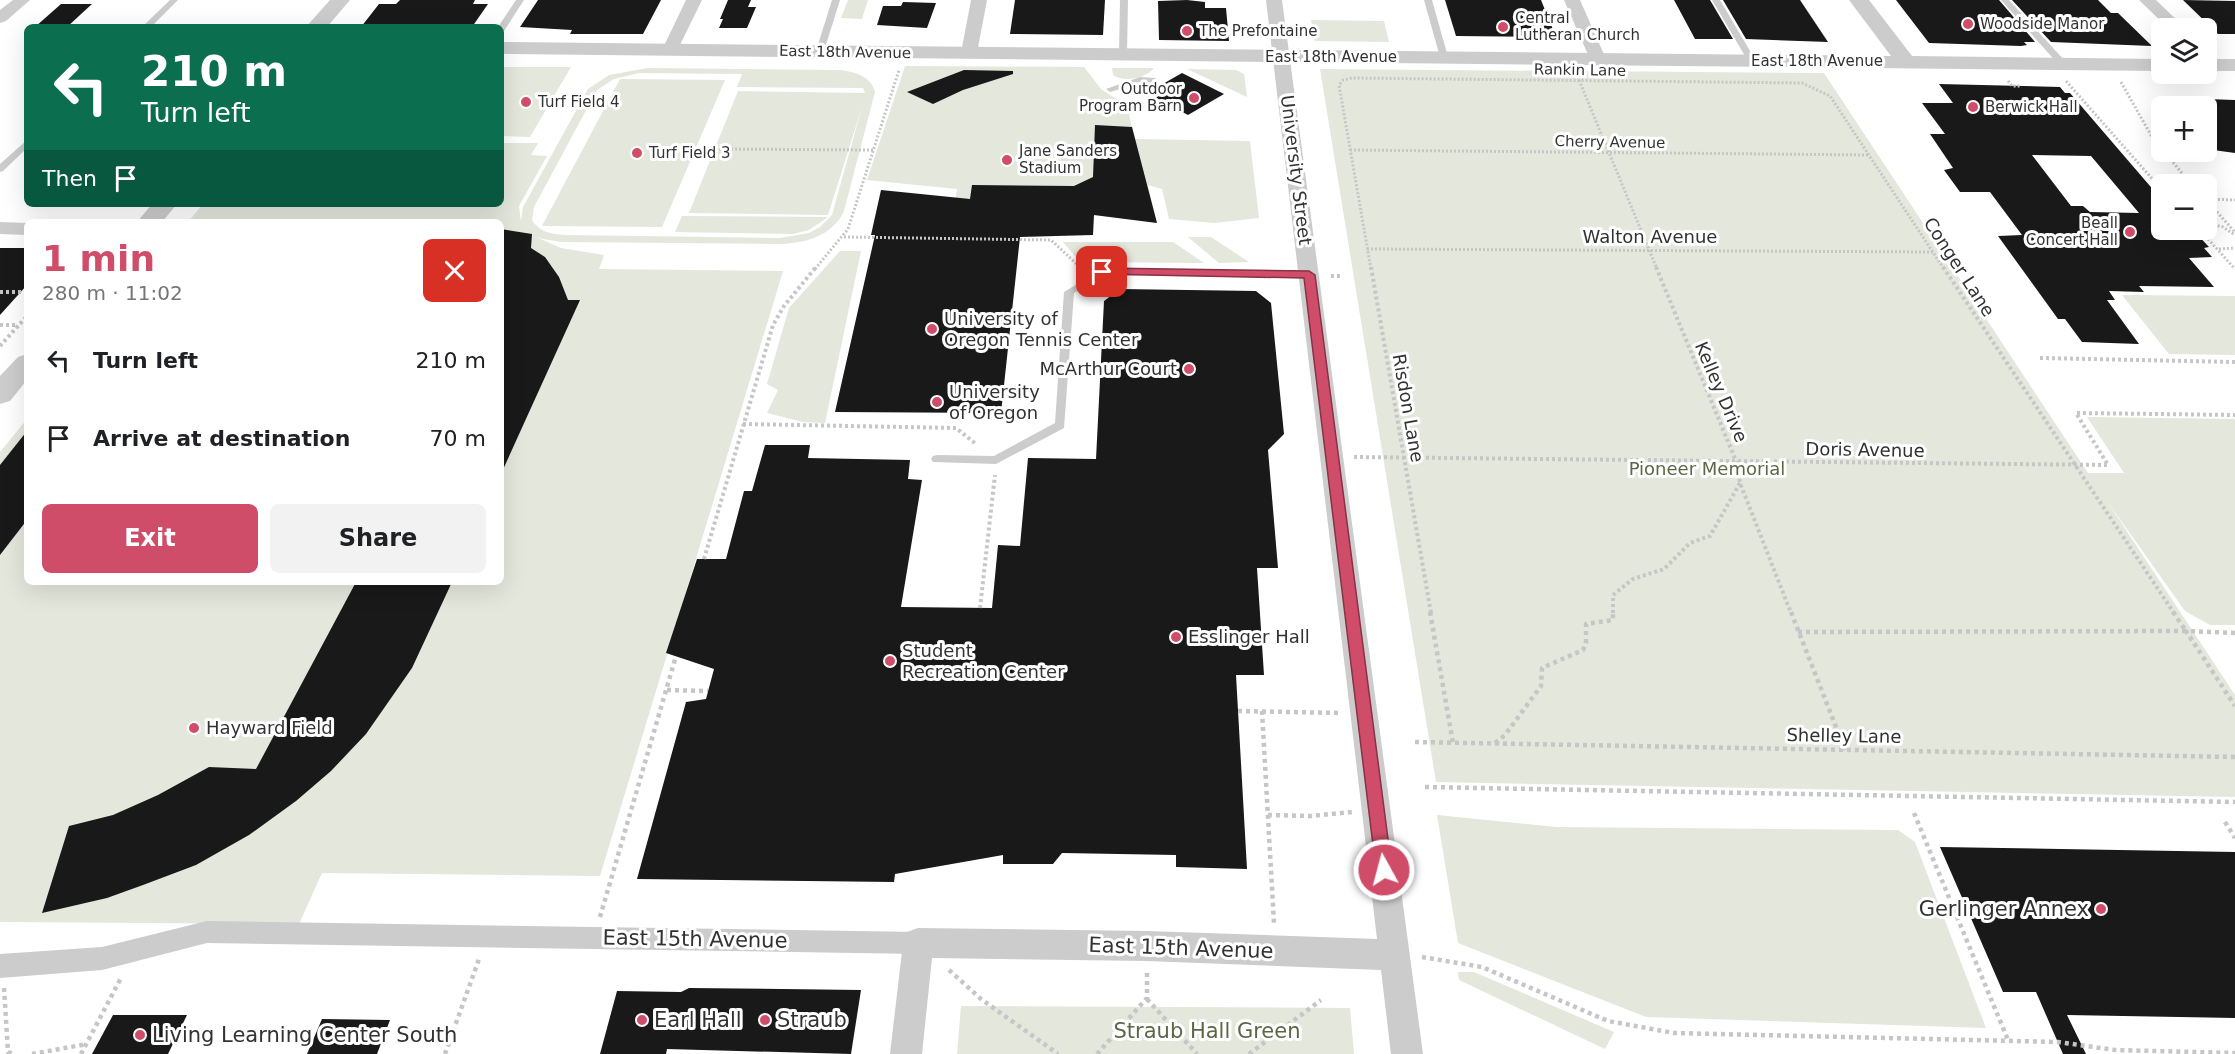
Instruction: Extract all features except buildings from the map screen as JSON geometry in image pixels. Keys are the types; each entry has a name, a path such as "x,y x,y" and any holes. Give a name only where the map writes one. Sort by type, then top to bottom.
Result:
{"street":[{"path":"0,18 22,0"},
{"path":"319,24 340,0"},
{"path":"670,50 694,0"},
{"path":"969,53 979,0"},
{"name":"University Street","path":"1274,0 1362,713 1377,809 1393,955 1407,1054"},
{"path":"1572,0 1598,59"},
{"path":"1859,0 1906,62"},
{"path":"2147,0 2166,18"},
{"name":"East 18th Avenue","path":"504,48 2151,65"},
{"path":"152,219 162,207"},
{"path":"0,228 24,229"},
{"path":"0,394 24,366"},
{"name":"East 15th Avenue","path":"1,966 101,958 207,932 1147,946 1393,955"},
{"path":"906,1054 918,943"}],"lane":[{"path":"149,24 174,0"},
{"path":"504,24 520,0"},
{"path":"820,51 836,0"},
{"path":"1123,54 1124,0"},
{"path":"1428,0 1444,57"},
{"path":"1716,0 1752,61"},
{"path":"2005,0 2056,63"},
{"path":"1110,89 1140,80 1155,81"},
{"path":"0,169 24,146"},
{"path":"937,459 996,460 1060,426 1069,292 1102,272 1309,275"}],"path":[{"path":"2056,63 2151,179"},
{"path":"704,559 773,325 784,306 843,237 851,223 901,64"},
{"path":"2108,64 2117,74 2143,128 2182,174"},
{"name":"Rankin Lane","path":"1343,80 1364,78 1802,83 1817,88"},
{"name":"Risdon Lane","path":"1343,80 1339,85 1453,743"},
{"name":"Kelley Drive","path":"1579,80 1647,250 1736,461 1740,483 1845,750"},
{"name":"Conger Lane","path":"1817,88 1830,96 2073,466 2235,706"},
{"path":"719,149 873,150"},
{"name":"Cherry Avenue","path":"1350,150 1869,154"},
{"path":"2217,200 2235,200"},
{"path":"2217,213 2235,233"},
{"path":"2217,226 2235,233"},
{"path":"843,237 1052,240 1091,278"},
{"path":"2210,240 2235,268"},
{"path":"2219,249 2235,248"},
{"name":"Walton Avenue","path":"1367,249 1933,252"},
{"path":"0,292 24,292"},
{"path":"0,346 24,318"},
{"path":"0,325 18,325"},
{"path":"2040,358 2235,362"},
{"name":"Doris Avenue","path":"1376,457 2108,465 2076,413 2235,415"},
{"path":"743,424 956,428 996,460 980,608"},
{"path":"1494,743 1505,735 1541,686 1542,668 1583,650 1586,644 1584,628 1586,624 1613,620 1613,595 1633,579 1664,569 1690,543 1710,536 1740,483"},
{"path":"1798,632 2186,631 2235,633"},
{"path":"594,938 676,656"},
{"path":"667,690 708,691"},
{"path":"1238,711 1362,713"},
{"path":"1262,711 1277,951"},
{"name":"Shelley Lane","path":"1415,742 2235,757"},
{"path":"1425,786 2235,802"},
{"path":"1268,815 1311,816 1377,809"},
{"path":"1914,813 2008,1040"},
{"path":"2225,822 2235,838"},
{"path":"445,1054 486,937"},
{"path":"918,943 981,999 1058,1054"},
{"path":"1097,1054 1147,998 1147,946"},
{"path":"81,1054 135,951"},
{"path":"1393,955 1443,959 1482,967 1608,1021 1655,1031 2008,1040 2058,1042 2117,1052 2235,1053"},
{"path":"1,966 8,1052 13,1054"},
{"path":"1147,998 1197,1054"},
{"path":"1250,1054 1321,1000"},
{"path":"32,1054 87,1044"}],"green space":[{"path":"848,0 868,0 862,19 841,18"},
{"path":"1311,20 1384,21 1389,42 1315,41"},
{"name":"Jane Sanders Stadium","path":"905,66 1084,67 1101,89 1136,112 1129,115 1135,139 1250,141 1259,218 1214,223 1169,219 1162,189 1148,185 1157,223 995,203 955,203 957,189 867,180"},
{"name":"Turf Field 4","path":"504,67 571,67 530,137 504,136"},
{"path":"648,68 840,70 866,79 875,92 844,211 833,227 816,237 778,244 561,242 538,238 561,248 604,255 599,269 783,271 600,876 322,873 299,924 0,922 0,452 24,423 24,585 504,585 504,219 190,219 200,207 504,207 504,143 538,143 531,155 547,156 519,206 521,221 523,207 588,89 609,75","holes":["639,73 742,74 737,87 863,88 862,85 865,93 738,91 689,213 828,215 862,107 832,215 820,227 809,233 780,238 565,235 546,232 532,220 534,207 597,90 614,79"]},
{"path":"1112,68 1154,68 1151,72 1135,78 1123,79 1113,75"},
{"path":"1187,69 1236,70 1244,74 1247,97"},
{"name":"Pioneer Memorial","path":"1320,69 1824,73 2088,473 2124,473 2087,417 2235,419 2235,625 2210,625 2185,611 2107,501 2235,695 2235,797 1436,782"},
{"name":"Turf Field 3","path":"620,79 725,80 662,227 542,226"},
{"path":"682,216 828,217 809,230 793,234 675,232"},
{"path":"1188,237 1211,237 1249,262 1219,263"},
{"path":"1063,242 1173,242 1204,263 1080,262"},
{"path":"840,251 861,251 825,423 803,422 767,413 778,390 767,384 789,308"},
{"path":"2122,295 2235,296 2235,355 2169,354"},
{"path":"1437,815 1556,827 1898,830 1915,842 1986,1028 1646,1017 1458,943"},
{"path":"1458,972 1474,972 1614,1032 1605,1049 1459,980"},
{"name":"Straub Hall Green","path":"961,1006 1350,1008 1354,1054 957,1054"}],"place":[{"name":"Woodside Manor","path":"1968,24"},
{"name":"Central Lutheran Church","path":"1503,27"},
{"name":"The Prefontaine","path":"1187,31"},
{"name":"Outdoor Program Barn","path":"1194,98"},
{"name":"Turf Field 4","path":"526,102"},
{"name":"Berwick Hall","path":"1973,107"},
{"name":"Turf Field 3","path":"637,153"},
{"name":"Jane Sanders Stadium","path":"1007,160"},
{"name":"Beall Concert Hall","path":"2130,232"},
{"name":"University of Oregon Tennis Center","path":"932,329"},
{"name":"McArthur Court","path":"1189,369"},
{"name":"University of Oregon","path":"937,402"},
{"name":"Esslinger Hall","path":"1176,637"},
{"name":"Student Recreation Center","path":"890,661"},
{"name":"Hayward Field","path":"194,728"},
{"name":"Gerlinger Annex","path":"2101,909"},
{"name":"Earl Hall","path":"642,1020"},
{"name":"Straub","path":"765,1020"},
{"name":"Living Learning Center South","path":"140,1035"}],"route":[{"path":"1102,272 1309,275 1366,742 1384,870"}]}
